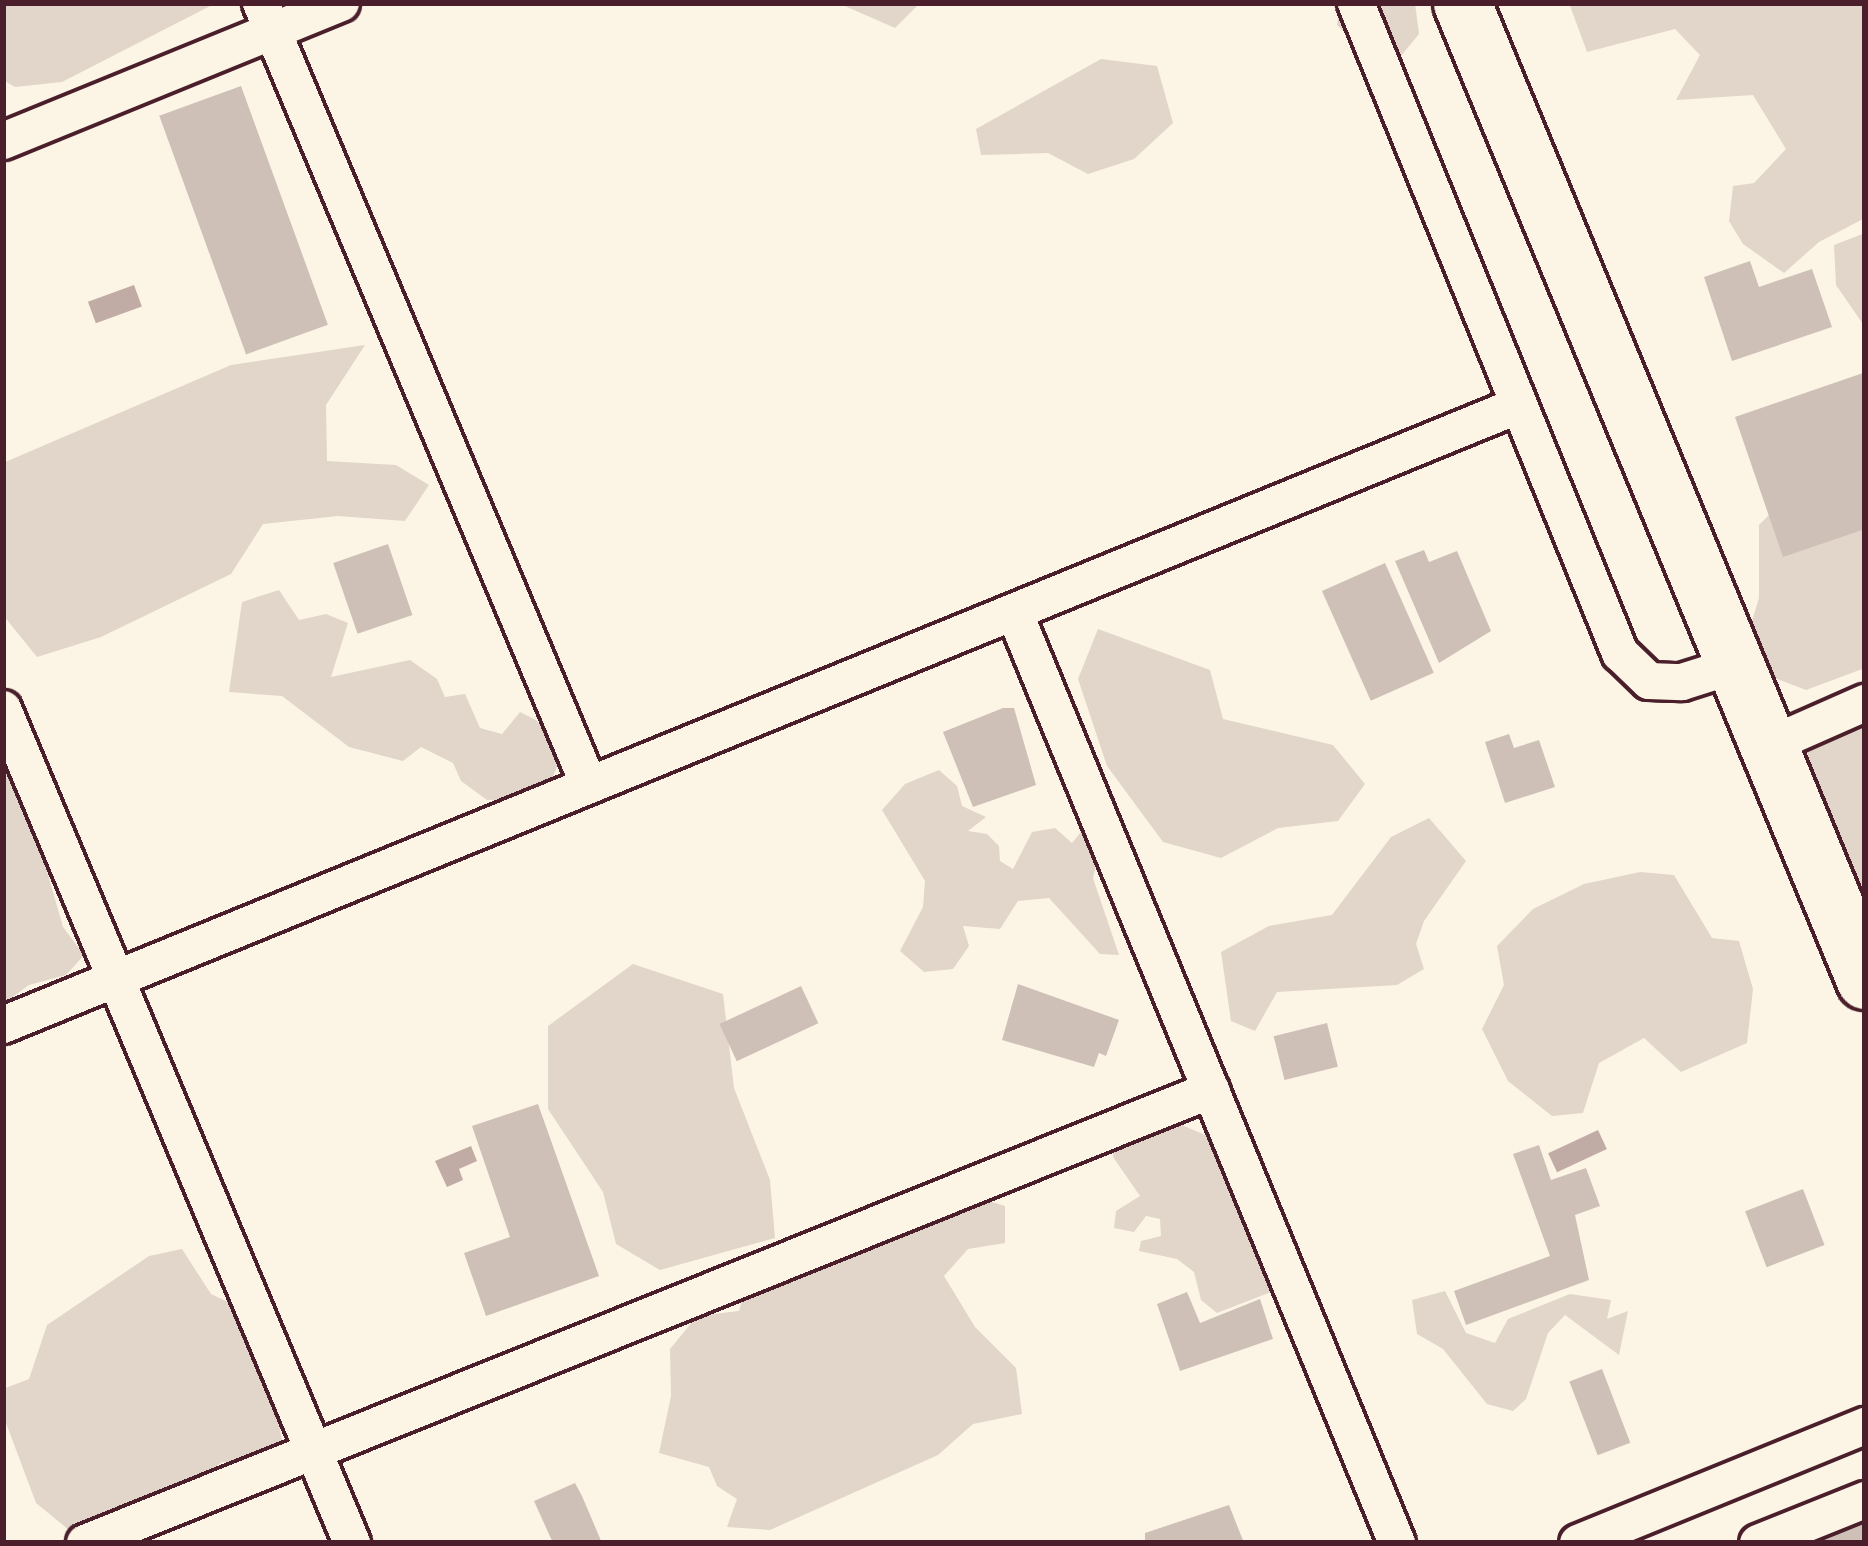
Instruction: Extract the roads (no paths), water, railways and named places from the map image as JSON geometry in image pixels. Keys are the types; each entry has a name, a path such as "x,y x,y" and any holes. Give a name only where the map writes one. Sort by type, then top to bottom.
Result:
{"main road":[{"path":"1462,3 1772,744 1865,980"}],"street":[{"path":"3,141 267,17 340,3"},
{"path":"1356,3 1620,653 1649,682 1682,682 1739,664"},
{"path":"267,17 589,784"},
{"path":"3,1025 117,974 1015,614 1520,405"},
{"path":"1015,614 1397,1543"},
{"path":"1772,744 1865,703"},
{"path":"3,710 352,1543"},
{"path":"85,1543 1211,1090"},
{"path":"1578,1543 1865,1426"},
{"path":"1758,1543 1865,1500"}]}
